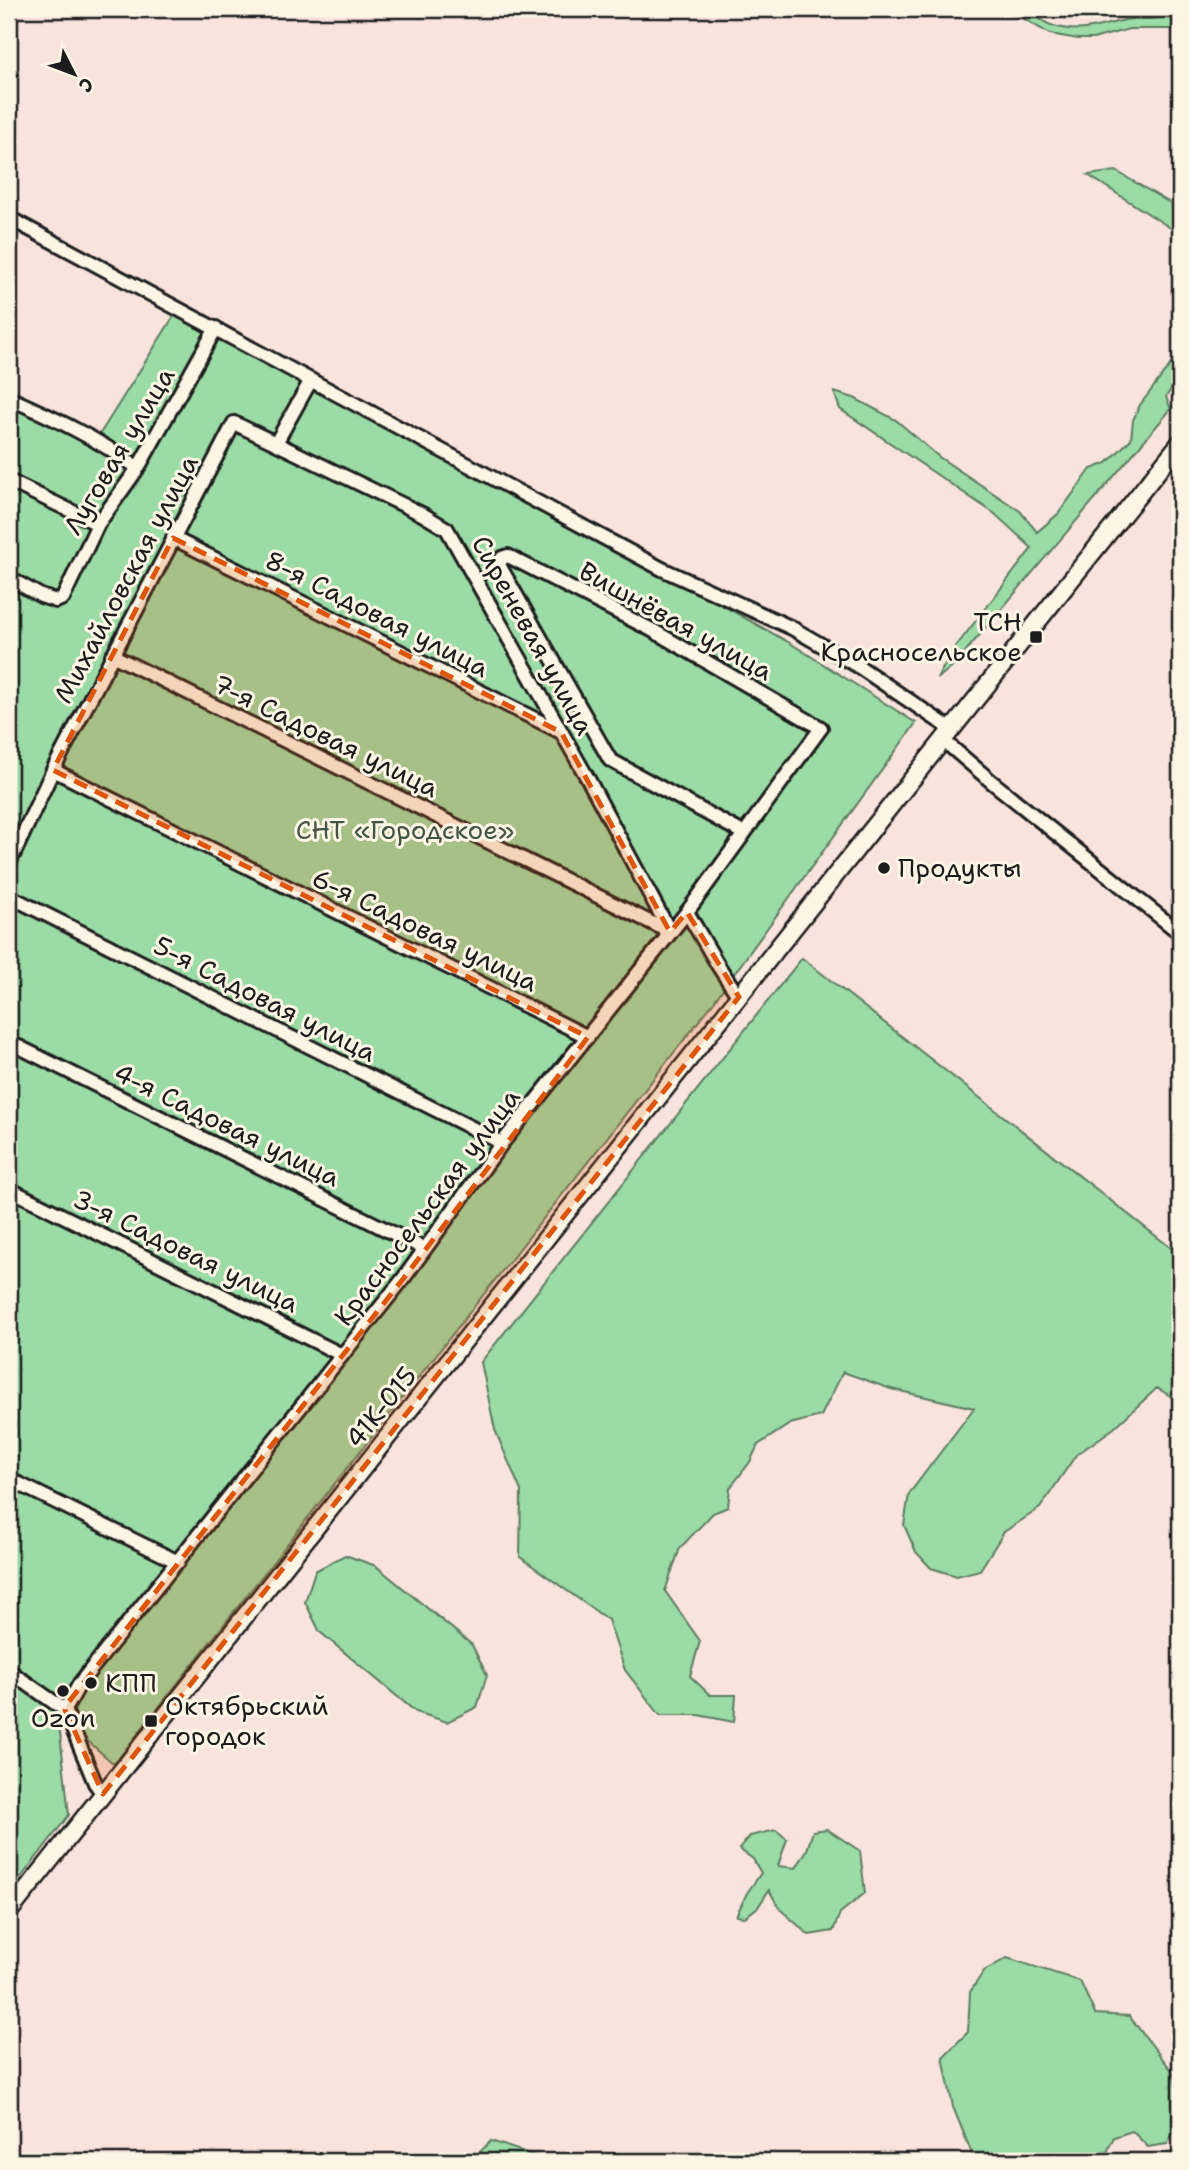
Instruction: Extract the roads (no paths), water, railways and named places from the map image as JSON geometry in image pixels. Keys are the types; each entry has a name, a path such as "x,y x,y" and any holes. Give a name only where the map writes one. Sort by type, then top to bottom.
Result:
{"main road":[{"name":"41К-015","path":"9,1912 1180,443"}],"street":[{"path":"9,218 662,569 792,628 858,667 947,735 992,782 1180,933"},
{"name":"Луговая улица","path":"9,578 56,601 63,598 98,524 138,468 216,328"},
{"path":"276,443 311,380"},
{"path":"9,398 63,423 116,452 138,468"},
{"name":"Михайловская улица","path":"9,864 52,770 234,423 276,443"},
{"name":"Сиреневая улица","path":"276,443 422,514 447,529 670,932"},
{"path":"9,481 98,524"},
{"name":"8-я Садовая улица","path":"173,538 561,732"},
{"name":"Вишнёвая улица","path":"743,833 610,760 499,565 502,558 508,556 652,630 821,728"},
{"name":"7-я Садовая улица","path":"112,655 670,932"},
{"name":"Красносельская улица","path":"65,1710 80,1684 425,1249 502,1143 687,912 821,728"},
{"name":"6-я Садовая улица","path":"52,770 589,1037"},
{"name":"5-я Садовая улица","path":"9,897 502,1143"},
{"path":"687,912 739,997"},
{"name":"4-я Садовая улица","path":"9,1042 425,1249"},
{"name":"3-я Садовая улица","path":"9,1189 342,1355"},
{"path":"9,1479 178,1562"},
{"path":"9,1671 65,1710 95,1783 103,1794"}],"place":[{"name":"ТСН Красносельское","path":"1036,637"},
{"name":"Продукты","path":"884,868"},
{"name":"КПП","path":"91,1683"},
{"name":"Ozon","path":"63,1691"},
{"name":"Октябрьский городок","path":"151,1721"}],"park label":[{"name":"СНТ «Городское»","path":"405,830"}]}
